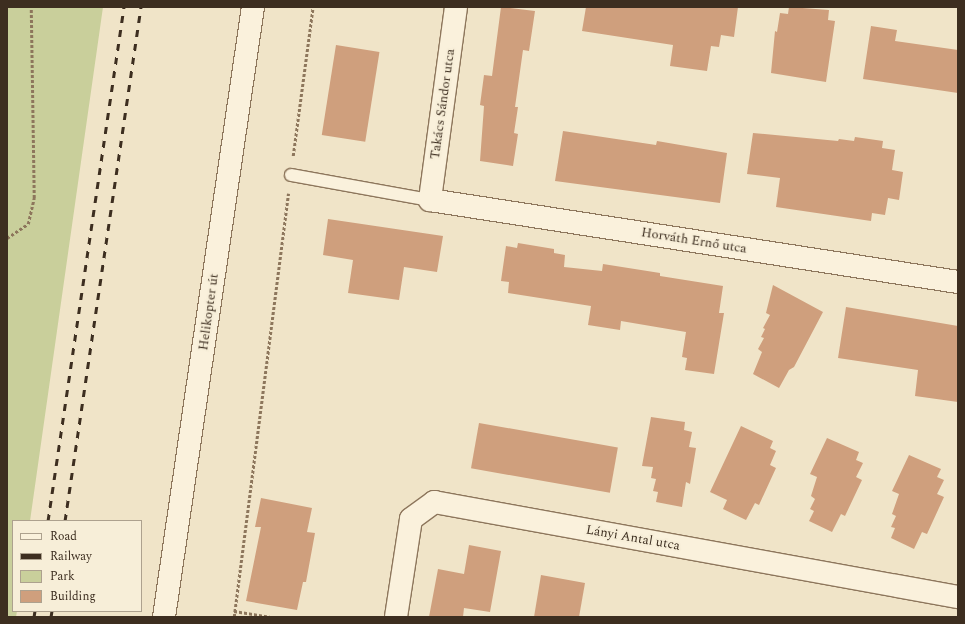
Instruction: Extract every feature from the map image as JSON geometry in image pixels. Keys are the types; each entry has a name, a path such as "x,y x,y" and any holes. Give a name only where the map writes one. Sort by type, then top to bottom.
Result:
{"street":[{"name":"Helikopter út","path":"164,617 253,7"},
{"name":"Takács Sándor utca","path":"430,200 456,7"},
{"name":"Horváth Ernő utca","path":"430,200 958,282"},
{"name":"Lányi Antal utca","path":"396,617 411,520 434,502 958,597"}],"lane":[{"path":"291,175 430,200"}],"path":[{"path":"7,238 28,224 34,198 31,7"},
{"path":"234,617 313,7"},
{"path":"234,611 270,617"}],"green space":[{"path":"7,7 103,7 30,520 12,520 12,612 17,612 16,617 7,617"}],"building":[{"path":"501,7 535,11 529,51 523,50 515,107 518,107 514,133 518,134 513,166 480,161 484,106 480,105 484,75 492,76"},
{"path":"586,7 738,7 734,37 721,35 719,47 711,46 707,71 670,66 673,45 582,31"},
{"path":"789,7 829,10 828,20 835,21 826,82 771,73 775,31 777,32 780,13 788,14"},
{"path":"871,26 897,30 895,41 958,50 958,93 863,79"},
{"path":"336,45 379,52 365,142 322,135"},
{"path":"563,131 656,145 657,141 727,153 720,203 555,181"},
{"path":"753,133 838,141 839,139 854,141 855,137 883,141 882,148 895,150 892,170 903,172 899,200 888,198 885,215 872,213 871,221 776,207 780,178 747,174"},
{"path":"328,219 443,236 437,272 404,267 399,300 348,293 353,260 323,255"},
{"path":"518,243 554,249 554,253 565,255 564,267 602,271 603,264 660,273 660,276 723,286 719,313 724,313 714,374 685,370 687,358 682,357 686,332 621,321 620,330 588,325 591,306 508,293 509,282 501,281 506,246 517,248"},
{"path":"773,285 823,312 794,367 789,370 779,388 753,374 762,352 758,349 764,338 761,337 765,329 763,328 770,315 766,313"},
{"path":"846,307 958,326 958,402 915,396 918,370 838,358"},
{"path":"651,417 685,422 684,430 692,432 689,447 696,448 690,484 686,482 682,507 656,502 658,492 653,491 656,479 651,478 653,467 642,466"},
{"path":"479,423 618,447 610,493 471,468"},
{"path":"741,426 773,441 770,448 776,451 770,465 776,468 759,505 755,503 746,520 723,509 727,500 710,492"},
{"path":"827,438 859,452 856,460 863,463 856,477 862,480 845,516 841,514 832,532 809,521 814,511 810,509 815,499 811,496 817,477 810,474"},
{"path":"909,455 941,469 937,477 944,480 937,494 944,497 927,534 922,532 914,549 891,538 895,528 891,527 896,516 892,514 899,494 892,491"},
{"path":"261,498 312,508 307,532 315,533 306,582 303,582 297,610 246,601 261,527 255,527"},
{"path":"469,545 501,551 490,612 464,608 463,617 429,617 438,569 464,574"},
{"path":"541,575 585,583 579,617 534,617"}],"railway":[{"path":"48,520 124,7"},
{"path":"65,520 141,7"},
{"path":"34,617 35,612"},
{"path":"51,617 52,612"}]}
